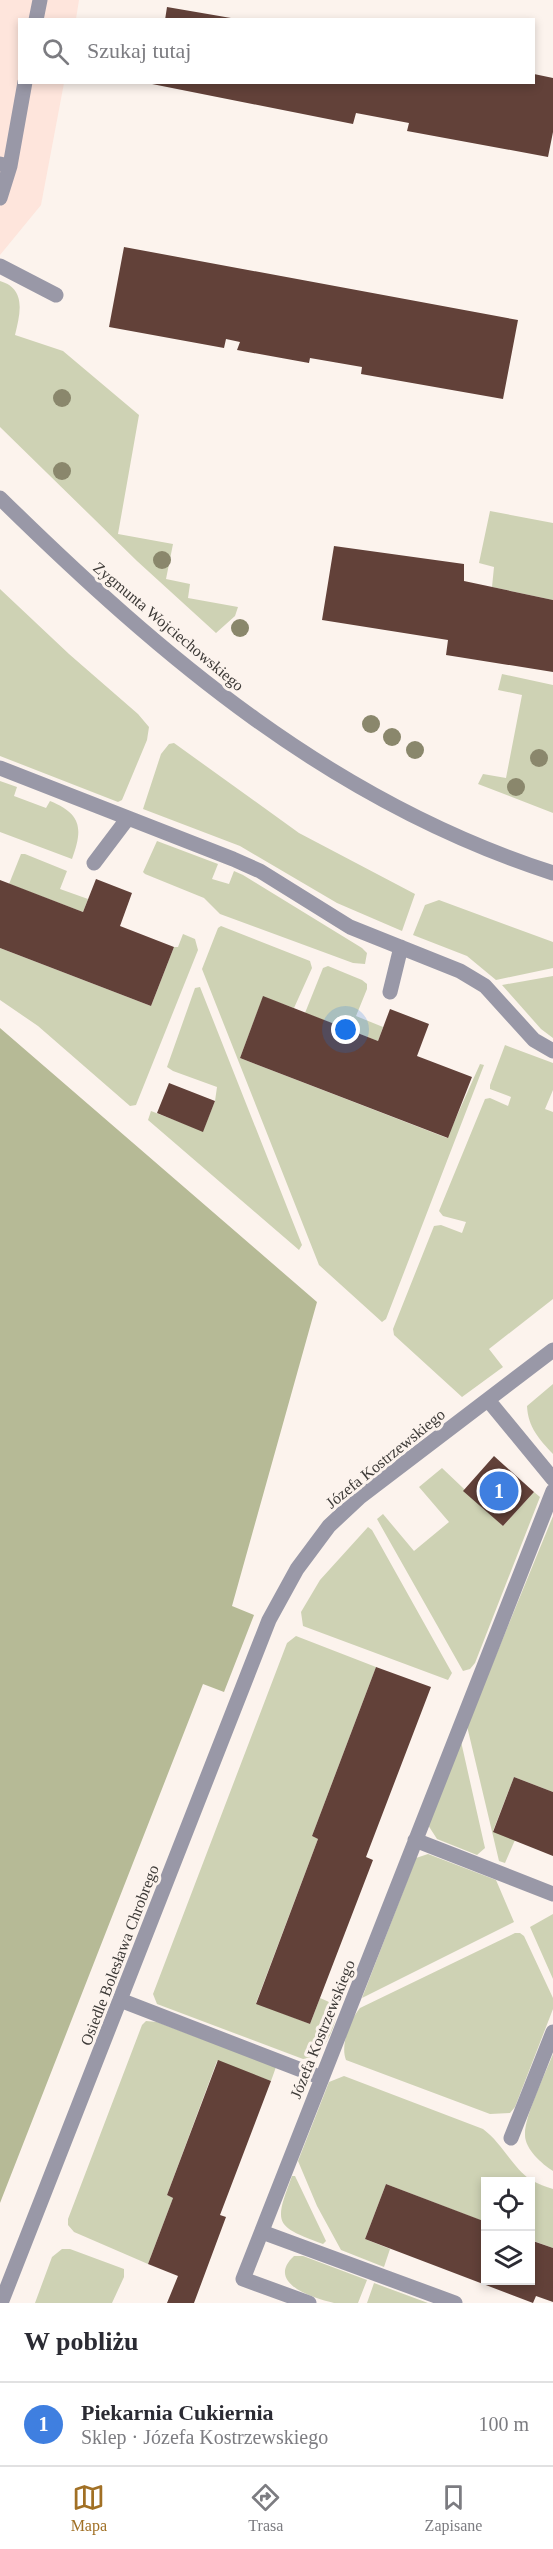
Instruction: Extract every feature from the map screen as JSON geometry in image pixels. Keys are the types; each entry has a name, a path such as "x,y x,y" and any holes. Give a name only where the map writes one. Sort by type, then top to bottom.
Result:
{"street":[{"path":"36,18 40,0"},
{"path":"0,198 5,165 25,84"},
{"path":"0,266 56,295"},
{"name":"Zygmunta Wojciechowskiego","path":"0,498 56,553 182,666 277,737 359,788 416,818 492,851 553,873"},
{"path":"0,768 251,867 350,927 460,970 485,986 534,1040 553,1051"},
{"path":"94,863 128,818"},
{"path":"390,992 401,947"},
{"name":"Józefa Kostrzewskiego","path":"269,1620 297,1569 329,1526 360,1497 553,1350"},
{"path":"488,1400 553,1479"},
{"name":"Józefa Kostrzewskiego","path":"309,2303 243,2279 553,1491"},
{"name":"Osiedle Bolesława Chrobrego","path":"1,2303 269,1620"},
{"path":"415,1840 553,1894"},
{"path":"120,2000 322,2078"},
{"path":"511,2138 553,2032"},
{"path":"262,2232 454,2303"}],"shaded area":[{"path":"0,0 79,0 76,18 18,18 18,84 64,84 41,205 0,255"}],"green space":[{"path":"0,281 14,290 20,303 15,335 63,351 139,415 118,534 173,544 166,579 190,584 188,598 238,607 235,616 216,633 137,561 0,427"},
{"path":"490,511 553,523 553,600 492,587 494,567 479,563"},
{"path":"0,589 69,654 138,714 149,727 147,740 122,800 118,802 0,756"},
{"path":"502,674 553,685 553,813 478,784 483,774 506,778 522,695 498,690"},
{"path":"174,743 299,833 415,894 402,931 337,903 240,846 143,809 161,754 169,744"},
{"path":"0,781 17,787 14,796 46,808 50,801 61,806 74,817 78,839 72,859 0,832"},
{"path":"157,841 218,864 212,879 229,884 234,871 243,875 362,948 367,953 365,964 353,963 220,914 204,898 145,874 143,872"},
{"path":"21,854 67,871 60,889 88,899 83,912 9,884"},
{"path":"439,900 553,942 553,968 496,980 467,956 413,935 425,905"},
{"path":"221,926 310,961 312,968 294,1008 263,997 240,1058 447,1138 480,1064 484,1065 386,1319 382,1322 319,1265 202,969 218,928"},
{"path":"183,934 195,939 198,950 136,1105 130,1106 38,1026 0,1000 0,948 151,1006 174,947 178,947"},
{"path":"328,966 367,984 356,1016 383,1027 378,1041 305,1013 323,968"},
{"path":"553,976 553,1038 541,1029 502,985"},
{"path":"200,987 302,1245 299,1250 148,1120 151,1111 203,1131 215,1101 217,1087 167,1067 195,988"},
{"path":"0,1028 317,1302 232,1606 254,1615 224,1692 203,1684 0,2203"},
{"path":"505,1045 553,1063 553,1090 545,1109 553,1112 553,1299 489,1349 503,1367 462,1397 394,1335 393,1329 434,1226 441,1225 462,1233 466,1222 443,1216 439,1211 485,1099 490,1098 508,1106 511,1097 490,1089"},
{"path":"553,1384 553,1454 532,1426 527,1406"},
{"path":"442,1468 503,1526 534,1492 540,1497 475,1663 470,1669 463,1671 377,1519 383,1514 414,1551 449,1522 419,1487"},
{"path":"553,1516 553,1792 514,1777 493,1831 515,1840 505,1863 499,1861 467,1726"},
{"path":"368,1527 372,1530 452,1673 448,1680 303,1626 301,1612 320,1580"},
{"path":"296,1636 376,1667 312,1836 318,1839 256,2003 310,2024 320,1998 336,2005 336,2017 325,2045 315,2055 303,2059 157,2004 153,1994 287,1643"},
{"path":"460,1737 485,1848 477,1855 437,1839 428,1825"},
{"path":"428,1854 496,1880 514,1922 362,1998 416,1858"},
{"path":"553,1914 553,1979 530,1927"},
{"path":"515,1933 524,1936 553,1998 553,2009 515,2107 510,2113 490,2114 346,2060 344,2047 347,2033 360,2008"},
{"path":"146,2021 157,2022 276,2067 271,2081 217,2061 167,2195 173,2198 148,2264 74,2232 68,2225 68,2219 142,2025"},
{"path":"553,2054 553,2171 531,2151 525,2135 532,2106"},
{"path":"344,2076 483,2129 527,2177 481,2177 481,2220 386,2184 365,2239 390,2249 384,2267 341,2250 317,2206 298,2161 329,2082"},
{"path":"292,2176 295,2176 326,2241 323,2244 295,2233 282,2221 282,2204"},
{"path":"535,2182 553,2189 553,2248 535,2241"},
{"path":"62,2249 70,2249 124,2269 124,2277 112,2303 35,2303 52,2257"},
{"path":"294,2256 303,2256 367,2280 358,2303 334,2303 295,2288 285,2274"},
{"path":"374,2283 428,2303 367,2303"}],"building":[{"path":"167,7 231,18 165,18"},
{"path":"535,74 553,78 553,132 548,157 407,131 409,123 356,113 353,124 152,84 535,84"},
{"path":"124,247 518,320 503,399 361,374 362,367 310,358 309,363 237,350 240,342 226,339 224,348 109,327"},
{"path":"334,546 464,564 464,581 553,600 553,672 446,655 448,640 322,620"},
{"path":"96,879 132,893 120,926 174,947 151,1006 0,948 0,880 83,912"},
{"path":"263,996 378,1041 390,1009 429,1024 417,1056 472,1077 448,1138 240,1058"},
{"path":"169,1083 215,1101 203,1132 157,1113"},
{"path":"494,1456 534,1492 503,1526 463,1491"},
{"path":"376,1667 431,1687 366,1857 373,1860 310,2024 256,2004 318,1839 312,1836"},
{"path":"514,1777 553,1792 553,1856 493,1832"},
{"path":"218,2060 271,2081 220,2215 226,2217 194,2303 167,2303 178,2276 148,2264 173,2198 167,2195"},
{"path":"386,2184 481,2220 481,2283 365,2239"},
{"path":"535,2242 553,2248 553,2302 536,2296 533,2303 486,2285 535,2285"}],"place":[{"name":"Piekarnia Cukiernia","path":"499,1491"}]}
